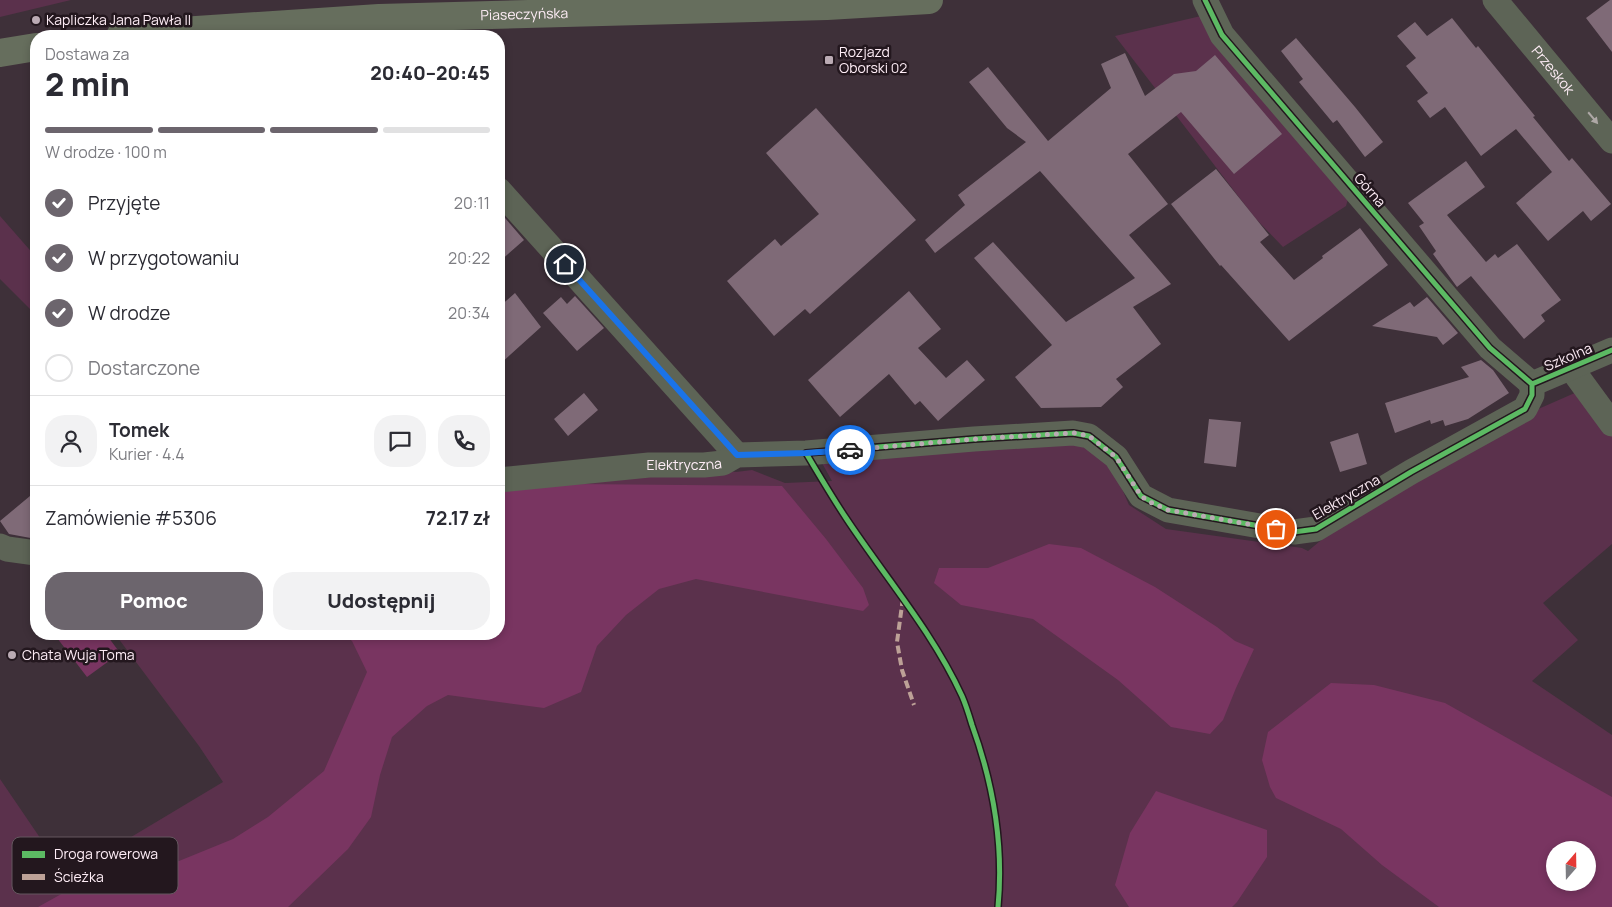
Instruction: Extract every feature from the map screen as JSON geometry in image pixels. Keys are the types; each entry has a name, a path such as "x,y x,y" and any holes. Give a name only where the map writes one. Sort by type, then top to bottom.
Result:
{"main road":[{"name":"Piaseczyńska","path":"243,30 380,27 928,0"},
{"path":"0,53 30,48"}],"street":[{"name":"Górna","path":"1205,0 1222,35 1490,348 1532,384"},
{"name":"Przeskok","path":"1495,0 1612,142"},
{"path":"505,197 737,455"},
{"name":"Szkolna","path":"1532,384 1612,350"},
{"path":"1571,368 1612,424"},
{"name":"Elektryczna","path":"505,479 649,465 714,464 723,463 737,455 806,453 1074,433 1089,436 1116,457 1141,496 1168,510 1294,532 1316,529 1411,472 1525,409 1532,395 1532,384"},
{"path":"0,546 7,549 30,552"}],"shaded area":[{"path":"0,0 71,0 0,17"},
{"path":"1201,16 1350,192 1346,206 1283,247 1255,218 1115,36"},
{"path":"0,216 30,250 30,309 0,279"},
{"path":"1577,392 1612,436 1612,544 1543,603 1578,640 1532,681 1612,735 1612,907 0,907 0,779 39,837 12,837 12,894 178,894 178,837 131,837 223,782 199,746 120,640 505,640 505,482 704,468 736,472 752,470 785,483 832,481 822,463 1062,441 1083,447 1101,457 1119,482 1129,505 1166,529 1302,548 1308,551 1325,537 1401,489 1517,427 1536,410"},
{"path":"575,484 782,486 863,588 869,605 863,611 696,579 659,589 626,615 597,646 581,692 544,708 448,695 427,706 392,737 380,775 371,817 348,849 288,907 38,907 61,894 178,894 178,861 233,839 268,817 324,771 367,672 351,640 505,640 505,491"},
{"path":"1049,544 1081,548 1155,587 1217,627 1235,641 1254,649 1223,720 1210,734 1171,727 1118,680 1033,619 961,605 934,583 939,568 988,568"},
{"path":"59,640 110,640 120,653 87,677"},
{"path":"1331,683 1374,685 1445,703 1612,797 1612,907 1439,907 1382,865 1341,829 1276,798 1270,787 1262,760 1268,732"},
{"path":"1156,791 1267,830 1267,857 1232,907 1129,907 1115,885 1130,833"}],"building":[{"path":"1612,0 1612,52 1586,18"},
{"path":"1452,18 1476,48 1478,46 1569,161 1572,158 1611,204 1591,221 1583,211 1548,241 1516,203 1552,172 1516,129 1481,156 1445,107 1430,118 1417,101 1428,93 1406,66 1416,58 1397,36 1415,22 1427,36"},
{"path":"1296,38 1383,142 1365,157 1337,120 1333,123 1299,82 1303,79 1281,51"},
{"path":"1125,53 1145,96 1174,74 1196,71 1215,55 1282,134 1234,174 1181,112 1128,154 1168,204 1129,235 1171,284 1133,307 1161,344 1116,379 1123,387 1101,407 1041,408 1015,377 1052,345 974,258 993,242 1066,322 1135,278 1040,171 935,253 925,240 965,205 958,195 1026,142 1007,128 969,82 988,67 1048,141 1111,88 1101,64"},
{"path":"816,108 916,220 810,314 805,309 774,336 727,281 775,239 781,246 819,214 766,153"},
{"path":"1466,161 1485,187 1447,215 1486,262 1495,254 1498,258 1517,244 1561,300 1541,315 1545,321 1524,339 1471,276 1457,287 1433,254 1436,251 1419,226 1424,223 1408,203"},
{"path":"1216,169 1269,235 1260,242 1294,280 1323,258 1322,256 1360,228 1388,265 1289,341 1220,266 1171,204"},
{"path":"505,218 524,240 505,257"},
{"path":"909,291 941,329 918,348 946,378 967,360 985,380 938,421 920,401 915,405 889,374 840,417 808,380"},
{"path":"515,293 541,327 505,360 505,302"},
{"path":"575,296 604,328 577,351 543,313 561,297 567,304"},
{"path":"1427,297 1458,333 1443,345 1437,337 1372,326 1410,302 1414,307"},
{"path":"1481,360 1493,370 1509,393 1468,419 1445,426 1443,420 1431,424 1430,420 1395,433 1385,403 1469,377 1461,367"},
{"path":"584,393 598,410 568,436 554,419"},
{"path":"1209,419 1241,422 1236,467 1204,463"},
{"path":"1358,433 1367,464 1340,472 1330,442"},
{"path":"30,496 30,538 9,534 0,521"}],"marked path":[{"path":"737,455 810,453"},
{"path":"903,598 897,642 902,670 914,705"}],"cycle path":[{"path":"1205,0 1222,35 1490,348 1532,384"},
{"path":"1532,384 1612,350"},
{"path":"998,907 999,860 995,814 986,769 963,699 937,649 846,518 806,453 1073,433 1089,436 1116,457 1141,496 1168,510 1294,532 1316,529 1411,472 1525,409 1532,395 1532,384"}],"way so far":[{"path":"850,450 974,439 1074,433 1089,436 1116,457 1141,496 1150,502 1168,510 1276,529"}],"place":[{"name":"Kapliczka Jana Pawła II","path":"36,20"},
{"name":"Rozjazd Oborski 02","path":"829,60"},
{"name":"Chata Wuja Toma","path":"12,655"}],"route":[{"path":"565,264 737,455 850,450"}]}
